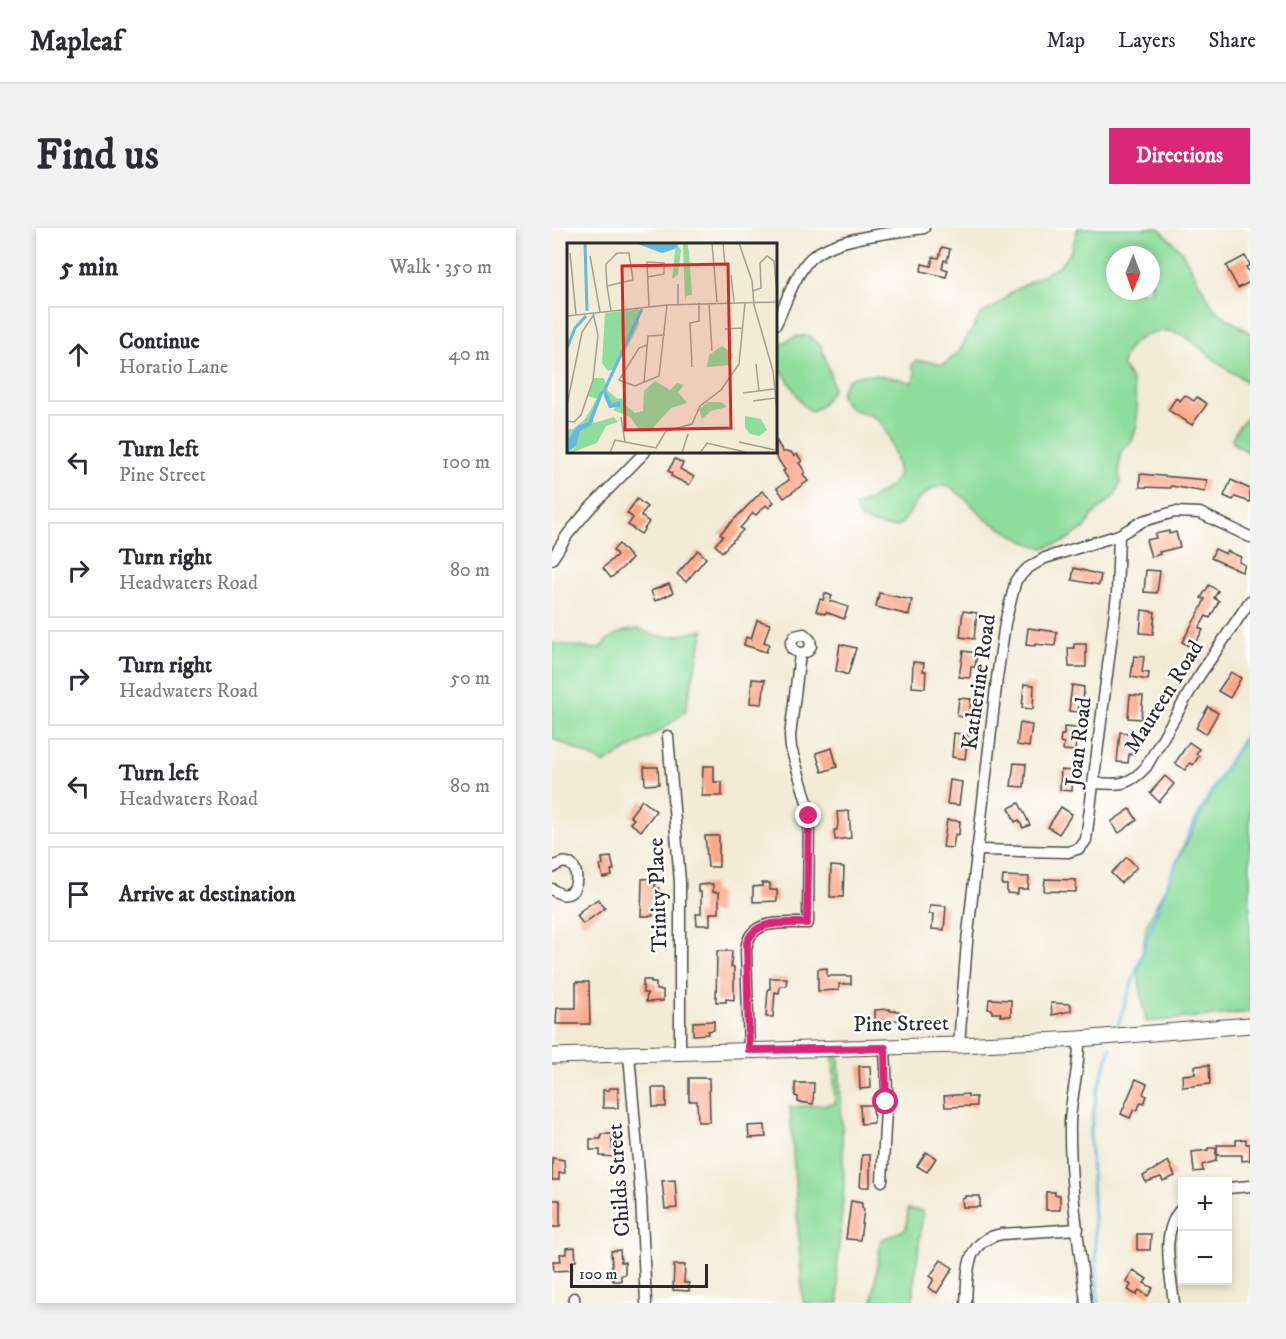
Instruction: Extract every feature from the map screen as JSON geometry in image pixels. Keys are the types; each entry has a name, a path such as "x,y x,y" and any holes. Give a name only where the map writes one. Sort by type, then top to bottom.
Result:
{"main road":[{"name":"Pine Street","path":"552,1056 959,1046 1080,1039 1250,1024"}],"street":[{"path":"777,322 801,271 823,250 842,243 924,228"},
{"path":"552,559 568,534 590,508 644,453"},
{"name":"Katherine Road","path":"959,1046 966,954 997,678 1013,587 1022,573 1045,558 1119,535 1149,519 1167,514 1187,511 1209,516 1250,537"},
{"name":"Joan Road","path":"977,850 1074,852 1080,848 1087,835 1117,595 1119,535"},
{"name":"Maureen Road","path":"1094,783 1125,783 1136,777 1146,767 1197,679 1250,601"},
{"path":"749,1050 746,950 748,937 755,929 766,925 807,923 809,810 790,743 800,654"},
{"name":"Trinity Place","path":"668,736 680,882 680,1053"},
{"path":"552,868 559,864 569,865 575,870 578,880 569,893 559,893 552,889"},
{"path":"1080,1039 1080,1054 1070,1120 1070,1147 1086,1303"},
{"path":"882,1181 887,1092 885,1048"},
{"name":"Childs Street","path":"629,1054 646,1303"},
{"path":"1232,1188 1250,1186"},
{"path":"1174,1303 1168,1245 1173,1220 1178,1213"},
{"path":"966,1303 970,1259 983,1241 991,1236 1002,1234 1078,1229"}],"green space":[{"path":"1078,228 1159,228 1182,252 1215,310 1250,333 1250,388 1241,377 1221,365 1189,339 1177,333 1160,331 1137,340 1126,352 1122,365 1132,381 1137,405 1137,426 1132,441 1121,452 1120,483 1115,495 1092,516 1085,528 1063,542 1043,548 1024,541 985,519 948,485 930,490 913,507 904,522 898,526 877,525 859,518 855,506 886,489 899,474 892,445 882,425 872,416 852,409 840,394 847,380 862,375 873,375 911,383 916,374 912,366 915,361 928,361 943,365 958,353 981,314 995,307 1013,291 1058,267 1071,252"},
{"path":"809,335 821,346 833,389 821,406 811,411 803,405 778,364 781,344 795,337"},
{"path":"1250,415 1250,453 1234,444 1232,438 1239,426"},
{"path":"641,629 664,637 704,630 685,712 663,729 603,764 552,738 552,643 594,649 600,648 608,639 618,634"},
{"path":"1250,730 1250,1012 1146,1022 1138,974 1147,924 1220,776"},
{"path":"839,1055 844,1187 837,1271 839,1303 803,1303 790,1107 835,1104 833,1056"},
{"path":"908,1209 923,1211 912,1303 872,1303 881,1240 906,1229"}],"building":[{"path":"942,247 950,249 947,261 944,260 942,268 948,270 946,277 921,271 922,264 931,266 933,257 939,258"},
{"path":"1245,256 1250,265 1246,267 1250,274 1250,282 1238,288 1226,266"},
{"path":"1185,395 1194,401 1197,397 1207,404 1192,425 1168,410 1176,398 1180,401"},
{"path":"777,442 783,452 791,452 794,456 797,454 802,461 799,463 805,472 803,474 808,481 784,498 777,488 789,480 776,456"},
{"path":"675,459 683,463 680,469 694,477 689,485 671,476 672,473 668,471"},
{"path":"1140,474 1207,480 1205,492 1171,486 1171,488 1140,487"},
{"path":"1231,480 1250,489 1250,502 1235,497 1233,500 1224,496"},
{"path":"762,491 774,502 769,508 766,505 756,515 753,513 740,528 743,530 722,552 715,545 723,536 720,534"},
{"path":"637,499 647,507 641,516 649,522 641,534 628,525 633,518 627,513"},
{"path":"1169,531 1169,534 1176,532 1180,547 1159,552 1160,554 1151,557 1146,540 1156,538 1155,534"},
{"path":"619,544 632,559 611,578 603,568 617,555 613,550"},
{"path":"1215,549 1241,557 1239,562 1245,565 1242,572 1211,558"},
{"path":"698,550 706,558 686,582 677,574"},
{"path":"1074,568 1101,575 1099,585 1072,580"},
{"path":"1146,570 1160,571 1157,593 1144,592"},
{"path":"669,584 673,593 655,601 651,591"},
{"path":"1209,585 1218,591 1214,598 1219,601 1210,618 1206,616 1199,628 1203,630 1192,648 1182,642 1199,612 1205,599 1201,598"},
{"path":"825,593 832,596 830,601 848,607 844,619 816,611"},
{"path":"879,593 912,600 909,615 876,607"},
{"path":"1142,610 1155,612 1153,634 1140,633"},
{"path":"963,611 977,613 974,639 960,637"},
{"path":"757,620 770,624 764,642 769,644 766,652 744,645 746,637 751,639"},
{"path":"1028,628 1057,632 1055,646 1026,645"},
{"path":"840,644 856,648 848,675 836,671"},
{"path":"1074,644 1086,644 1086,667 1069,667 1068,648 1074,648"},
{"path":"963,651 977,653 975,667 971,667 970,678 959,677"},
{"path":"1134,656 1144,657 1142,672 1149,673 1148,680 1131,677"},
{"path":"913,662 924,663 925,688 912,687"},
{"path":"1231,672 1241,678 1230,698 1218,691"},
{"path":"752,679 765,680 762,704 750,703"},
{"path":"1024,684 1034,685 1033,709 1022,708"},
{"path":"1072,685 1084,687 1083,701 1080,701 1078,712 1069,711"},
{"path":"1130,695 1143,696 1141,719 1128,718"},
{"path":"959,698 971,699 969,718 957,716"},
{"path":"1208,707 1218,713 1206,734 1196,728"},
{"path":"1020,723 1032,725 1029,747 1017,745"},
{"path":"1064,727 1077,728 1075,751 1063,750 1064,743 1060,742 1061,735 1064,735"},
{"path":"1120,732 1134,734 1132,755 1129,754 1128,763 1117,762"},
{"path":"954,733 968,735 965,759 952,757"},
{"path":"1189,742 1199,749 1196,754 1199,756 1193,765 1190,763 1185,770 1175,763"},
{"path":"832,748 837,767 822,772 816,753"},
{"path":"1014,763 1026,764 1024,787 1011,786"},
{"path":"703,766 714,766 714,782 722,782 722,796 702,796"},
{"path":"644,767 658,767 659,784 645,785"},
{"path":"1061,770 1073,771 1072,791 1060,790"},
{"path":"1165,776 1174,784 1159,802 1150,793"},
{"path":"950,780 962,782 959,805 947,804"},
{"path":"642,800 656,811 641,831 630,823 634,819 630,816"},
{"path":"1019,803 1030,825 1023,828 1019,820 1015,822 1009,808"},
{"path":"1061,807 1072,814 1059,834 1048,827"},
{"path":"1130,809 1137,820 1119,833 1111,822"},
{"path":"849,811 851,838 835,840 837,812"},
{"path":"947,820 960,821 959,835 955,834 953,848 943,847"},
{"path":"705,836 719,836 719,867 708,867"},
{"path":"611,857 614,870 611,870 612,876 603,878 600,865 603,865 602,858"},
{"path":"1127,857 1137,867 1121,883 1111,873"},
{"path":"831,866 844,867 843,897 830,897"},
{"path":"1003,876 1029,877 1028,889 1018,889 1018,894 1007,893 1007,885 1002,885"},
{"path":"655,878 655,888 659,888 659,909 652,909 653,916 641,916 642,879"},
{"path":"1045,879 1076,880 1076,892 1044,891"},
{"path":"762,883 770,883 770,890 777,890 777,901 753,902 753,887 762,886"},
{"path":"713,884 713,892 719,892 719,913 710,913 710,925 697,925 696,914 701,914 701,892 698,892 698,885"},
{"path":"598,899 605,908 583,924 577,916 580,911"},
{"path":"930,905 946,906 944,930 932,929 933,914 929,914"},
{"path":"717,951 732,951 734,1000 726,999 726,1002 716,1002"},
{"path":"827,968 827,976 851,976 851,984 839,984 839,990 818,991 818,969"},
{"path":"770,978 787,978 786,986 780,986 779,993 775,992 773,1017 766,1017 768,989 770,989"},
{"path":"643,980 651,980 651,983 656,983 656,990 663,990 663,1001 646,1002 647,993 643,993"},
{"path":"576,982 589,982 590,1024 556,1024 557,1008 576,1008"},
{"path":"989,999 1011,1000 1011,1016 992,1013 992,1009 988,1009"},
{"path":"1051,1003 1071,1004 1071,1011 1052,1015"},
{"path":"890,1009 890,1011 899,1011 899,1020 875,1021 875,1010"},
{"path":"714,1021 714,1030 708,1031 708,1034 693,1035 693,1022"},
{"path":"1209,1065 1210,1084 1183,1087 1182,1075 1195,1074 1195,1066"},
{"path":"859,1066 870,1066 871,1088 860,1089"},
{"path":"689,1078 709,1078 710,1122 698,1122 697,1101 689,1101"},
{"path":"1136,1079 1147,1084 1143,1094 1147,1096 1137,1111 1134,1109 1130,1118 1121,1114"},
{"path":"795,1083 814,1083 813,1104 798,1102 798,1097 795,1096"},
{"path":"609,1088 618,1088 618,1108 603,1108 603,1090 609,1090"},
{"path":"652,1088 666,1088 666,1107 653,1107"},
{"path":"968,1094 968,1097 976,1097 976,1106 945,1107 944,1096"},
{"path":"860,1105 873,1105 874,1123 861,1124"},
{"path":"765,1125 766,1137 749,1138 748,1126"},
{"path":"601,1134 612,1134 612,1148 616,1148 616,1157 600,1156 600,1150 590,1150 590,1139 601,1139"},
{"path":"1246,1139 1246,1144 1250,1144 1250,1160 1242,1161 1242,1155 1217,1155 1217,1145 1236,1145 1236,1140"},
{"path":"1208,1148 1216,1148 1216,1161 1202,1165 1203,1171 1194,1172 1192,1152 1208,1150"},
{"path":"926,1152 936,1158 927,1172 917,1166"},
{"path":"862,1155 870,1155 870,1187 860,1187"},
{"path":"552,1158 564,1160 565,1173 559,1173 559,1180 552,1180"},
{"path":"1168,1161 1175,1176 1163,1181 1161,1177 1146,1182 1143,1176"},
{"path":"675,1180 677,1208 665,1209 662,1181"},
{"path":"1046,1192 1055,1192 1055,1195 1060,1195 1060,1210 1046,1210"},
{"path":"965,1196 980,1196 980,1207 963,1207 962,1199"},
{"path":"552,1200 560,1200 560,1227 552,1227"},
{"path":"851,1201 862,1203 864,1209 860,1240 846,1239"},
{"path":"1137,1234 1151,1234 1150,1250 1137,1250"},
{"path":"575,1247 576,1261 572,1261 572,1270 554,1271 553,1261 561,1261 560,1254 566,1254 566,1248"},
{"path":"620,1250 621,1262 625,1262 625,1274 621,1275 621,1281 613,1281 611,1251"},
{"path":"941,1260 953,1268 937,1293 929,1288 934,1279 930,1276"},
{"path":"674,1265 685,1265 684,1283 689,1283 689,1291 673,1290"},
{"path":"1133,1270 1147,1279 1144,1283 1153,1288 1148,1296 1139,1290 1136,1295 1128,1290 1131,1285 1126,1281"}],"waterway":[{"path":"1118,1025 1158,909 1186,840 1216,783 1250,729"},
{"path":"1098,1303 1090,1135 1097,1091 1111,1048"}],"route":[{"path":"809,816 807,923 760,926 748,937 746,950 749,1050 885,1048 886,1102"}]}
